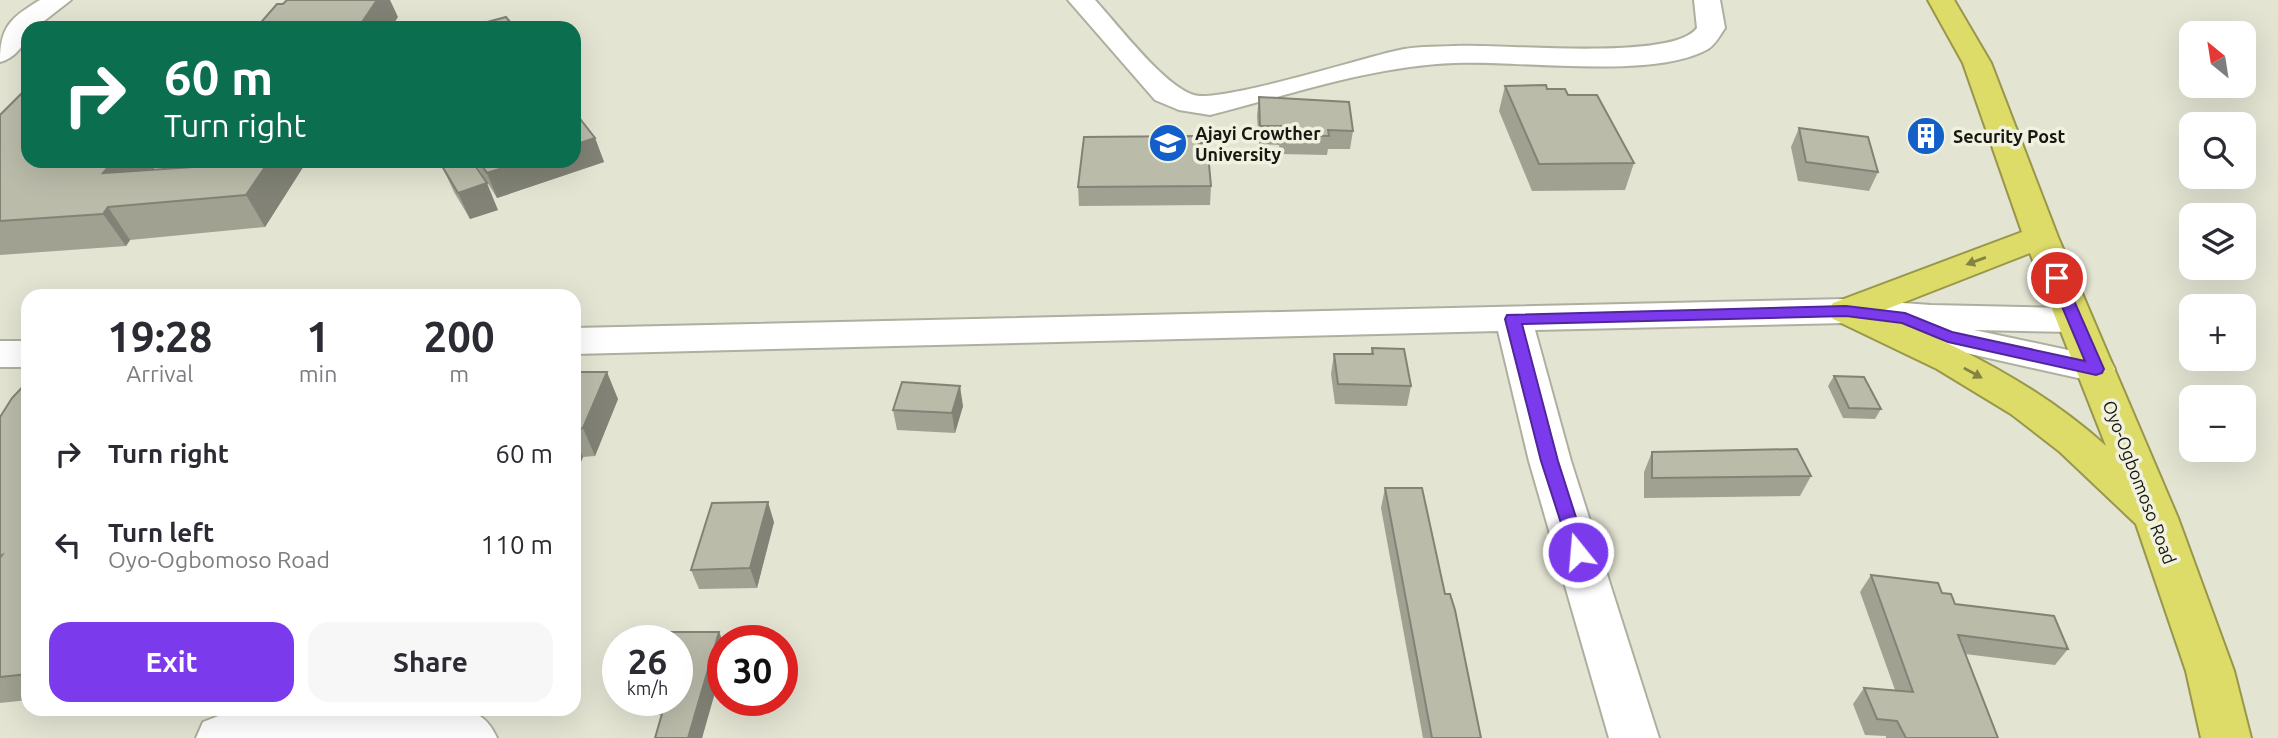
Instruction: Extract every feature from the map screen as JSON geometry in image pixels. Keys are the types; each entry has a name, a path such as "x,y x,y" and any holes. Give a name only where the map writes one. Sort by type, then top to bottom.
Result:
{"highway":[{"name":"Oyo-Ogbomoso Road","path":"1941,0 1977,63 2040,237 2156,518 2210,671 2226,738"},
{"path":"1846,311 2040,237"},
{"path":"1846,311 1931,349 2050,422 2156,518"}],"street":[{"path":"26,21 58,0"},
{"path":"1081,0 1165,94 1191,104 1210,106 1399,58 1455,54 1630,57 1685,49 1702,41 1711,28 1707,0"},
{"path":"0,54 21,28"},
{"path":"581,341 1846,311 1905,318 1942,315 2073,320"},
{"path":"1905,318 1948,337 2096,369"},
{"path":"1513,319 1550,461 1634,738"},
{"path":"0,354 21,354"},
{"path":"221,738 442,731 463,732 472,738"}],"building":[{"path":"287,0 377,0 363,21 262,21 277,4 283,4"},
{"path":"506,17 509,21 491,21"},
{"path":"1546,85 1547,89 1565,89 1568,95 1597,95 1634,163 1539,164 1505,86"},
{"path":"21,94 21,168 107,168 103,173 178,168 264,168 246,195 108,207 103,214 0,221 0,115"},
{"path":"1259,97 1349,102 1353,131 1328,130 1329,136 1281,135 1281,126 1260,126"},
{"path":"581,120 595,138 581,143"},
{"path":"1799,128 1868,137 1878,172 1806,162"},
{"path":"1197,136 1198,143 1207,143 1211,186 1078,187 1084,137"},
{"path":"443,168 477,168 487,183 458,193"},
{"path":"484,168 502,168 487,173"},
{"path":"1372,348 1404,349 1411,386 1338,384 1334,354 1373,354"},
{"path":"581,372 607,372 583,428"},
{"path":"1834,376 1864,377 1881,409 1849,408"},
{"path":"902,382 960,386 952,413 893,410"},
{"path":"21,388 21,675 0,677 0,417"},
{"path":"1797,449 1811,476 1652,478 1652,452"},
{"path":"1385,488 1422,488 1445,594 1450,594 1455,610 1481,738 1432,738"},
{"path":"768,502 750,568 691,570 712,503"},
{"path":"1871,575 1938,583 1942,593 1951,594 1955,604 2054,616 2068,649 1958,635 1998,738 1906,738 1897,721 1877,719 1864,688 1913,692"},
{"path":"693,632 707,632 707,673 688,738 655,738 661,716 693,716"}],"place":[{"name":"Security Post","path":"1926,136"},
{"name":"Ajayi Crowther University","path":"1168,143"}],"route":[{"path":"1578,552 1550,461 1513,319 1846,311 1905,318 1948,337 2096,369 2057,278"}]}
